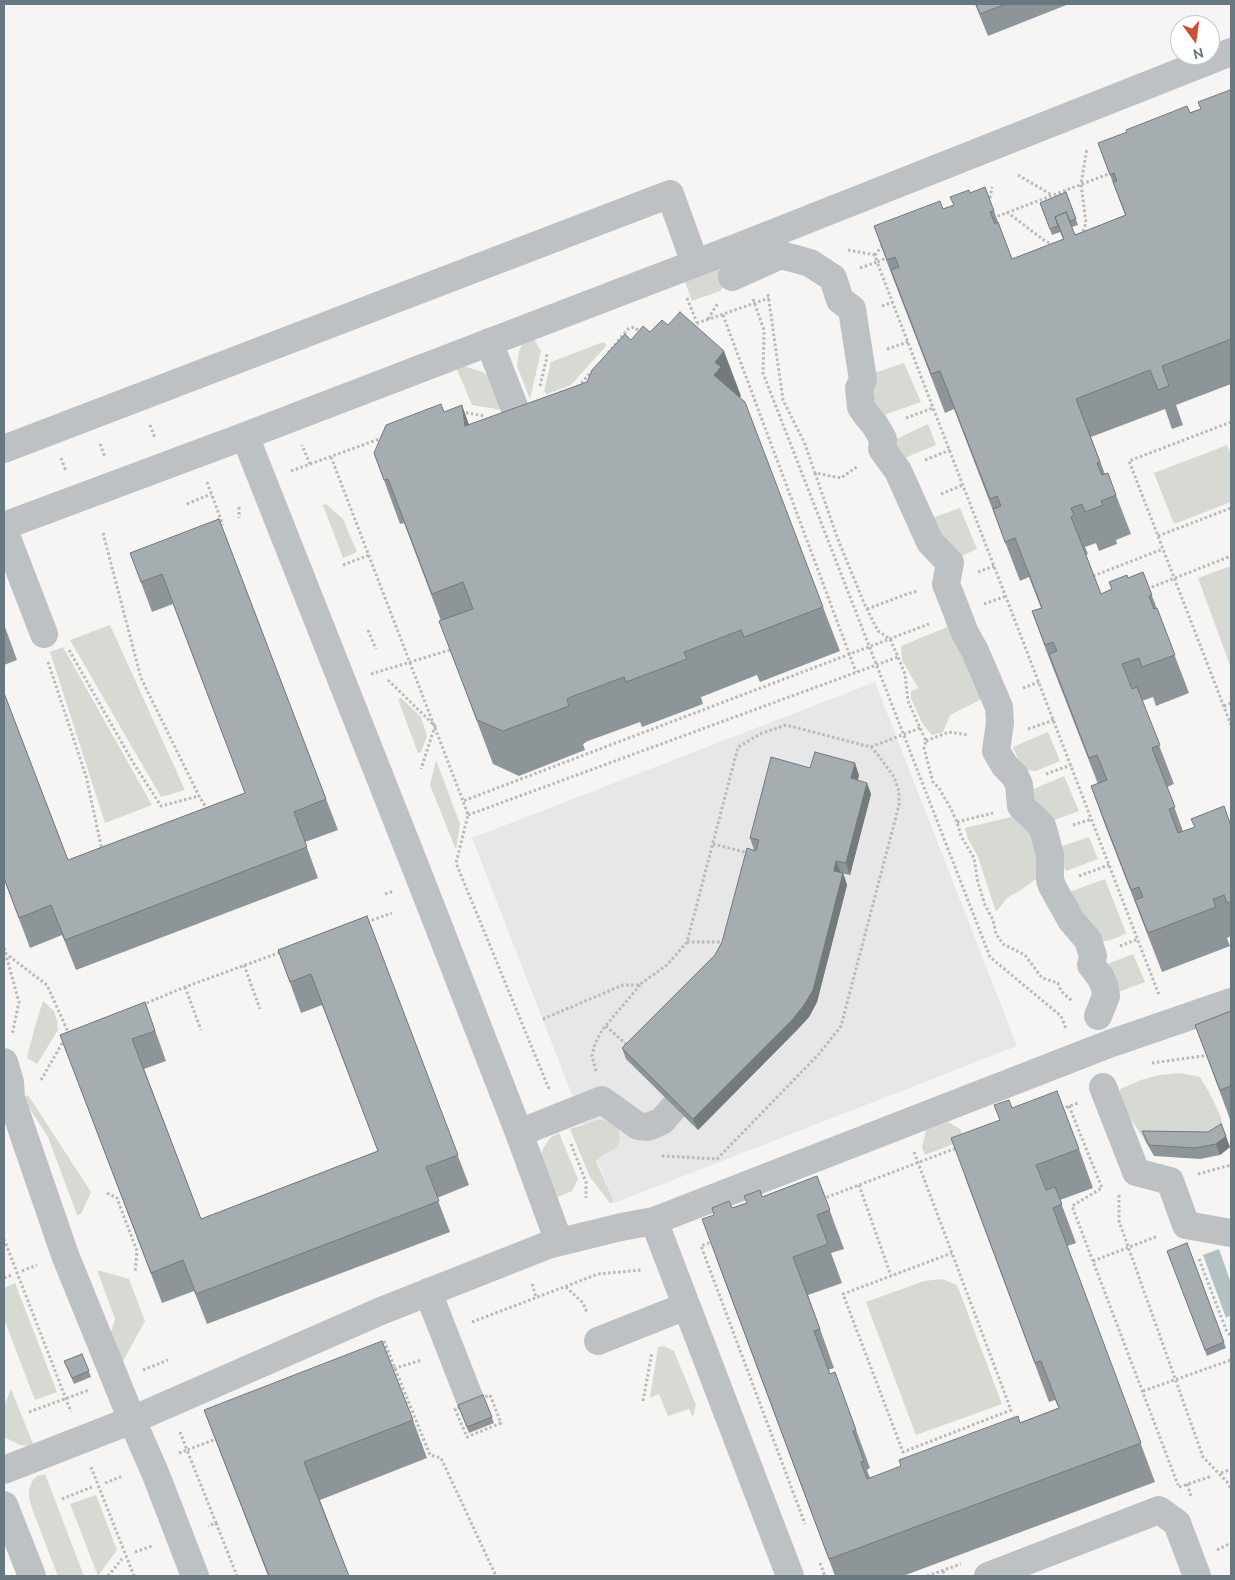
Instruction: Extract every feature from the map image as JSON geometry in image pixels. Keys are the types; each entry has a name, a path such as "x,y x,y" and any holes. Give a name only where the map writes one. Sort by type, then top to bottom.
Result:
{"street":[{"path":"44,642 6,532 245,436 695,263 1231,52"},
{"path":"4,449 670,194 695,263"},
{"path":"737,275 781,255 810,263 834,278 840,300 852,309 862,380 859,388 862,407 883,438 882,449 898,471 930,542 950,563 946,584 965,633 975,651 998,707 1000,723 996,751 1005,766 1015,776 1019,785 1022,806 1042,826 1050,855 1050,880 1052,886 1071,920 1088,940 1093,956 1091,965 1101,978 1105,988 1106,996 1098,1016"},
{"path":"489,342 532,453"},
{"path":"245,436 519,1133 559,1242"},
{"path":"4,1470 132,1420 381,1310 548,1245 654,1221 1109,1044 1231,1002"},
{"path":"7,1052 12,1098 65,1255 154,1469 195,1576"},
{"path":"1103,1087 1136,1172 1170,1181 1186,1225 1231,1233"},
{"path":"519,1133 602,1100 638,1126 648,1127 662,1121 674,1107"},
{"path":"654,1221 790,1576"},
{"path":"428,1292 471,1402"},
{"path":"594,1331 686,1306"},
{"path":"4,1505 32,1576"},
{"path":"988,1576 1159,1510 1177,1523 1198,1576"}],"path":[{"path":"1080,238 1086,222 1081,184 1087,148"},
{"path":"986,220 1117,171"},
{"path":"1018,175 1052,195"},
{"path":"987,212 992,187"},
{"path":"1007,212 1045,241 1060,247"},
{"path":"887,240 874,255 1159,994 1151,997"},
{"path":"877,262 895,255"},
{"path":"737,275 754,304 764,330 763,373 990,957 1061,1016 1066,1031"},
{"path":"766,288 783,400 805,444 836,537 867,609 878,630 890,639 905,674 908,701 926,741 924,748 933,782 939,788 957,822 961,836 974,858 978,883 985,905 993,920 996,934 1003,944 1025,955 1042,978 1058,983 1061,991 1071,1000 1098,1016"},
{"path":"688,326 769,298"},
{"path":"723,315 856,672"},
{"path":"603,359 628,329 634,326 649,339"},
{"path":"538,393 547,357 544,350"},
{"path":"577,389 596,366"},
{"path":"459,411 487,417"},
{"path":"1231,422 1129,461 1231,725"},
{"path":"149,424 155,438"},
{"path":"286,473 386,437"},
{"path":"299,438 310,464"},
{"path":"99,443 105,457"},
{"path":"815,473 841,478 882,449"},
{"path":"331,457 468,815 456,863 552,1096"},
{"path":"61,458 67,472"},
{"path":"206,480 223,525"},
{"path":"186,504 211,494"},
{"path":"1158,536 1231,508"},
{"path":"103,534 141,678 199,796 212,816"},
{"path":"1093,576 1163,549"},
{"path":"343,566 369,555"},
{"path":"1139,592 1231,556"},
{"path":"867,609 907,594 946,584"},
{"path":"463,802 849,653 957,614"},
{"path":"368,630 376,649"},
{"path":"103,856 86,776 44,642 65,642 134,764 161,806 199,796"},
{"path":"384,669 456,648"},
{"path":"468,815 898,657"},
{"path":"388,680 435,726"},
{"path":"1224,706 1231,703"},
{"path":"599,1077 592,1056 595,1044 606,1026 641,984 667,965 687,942 738,747 760,734 786,725 871,747 887,765 894,777 899,791 900,804 841,1026 819,1054 717,1158 662,1156 638,1126"},
{"path":"421,769 435,726"},
{"path":"871,747 920,728"},
{"path":"926,741 949,732 998,739"},
{"path":"957,822 1022,806"},
{"path":"713,844 754,855"},
{"path":"364,923 392,913"},
{"path":"687,942 729,942"},
{"path":"4,948 20,1002 7,1052"},
{"path":"141,1005 290,949"},
{"path":"5,954 47,985 70,1035 66,1036 39,1084"},
{"path":"244,965 260,1010"},
{"path":"543,1019 623,985 641,984"},
{"path":"185,987 201,1030"},
{"path":"606,1026 634,1052"},
{"path":"1145,1064 1219,1054"},
{"path":"1056,1111 1092,1098 1103,1087"},
{"path":"1069,1106 1102,1188 1072,1206 1179,1488"},
{"path":"568,1138 586,1182 586,1198"},
{"path":"912,1145 1012,1410 903,1452 843,1294 952,1253"},
{"path":"815,1202 960,1146"},
{"path":"859,1185 891,1276"},
{"path":"1119,1186 1119,1221 1203,1457 1228,1483 1231,1489"},
{"path":"107,1193 117,1198 137,1251 135,1273"},
{"path":"1093,1261 1186,1225 1227,1332 1231,1336"},
{"path":"4,1239 72,1417"},
{"path":"718,1239 700,1246 807,1530"},
{"path":"4,1278 12,1275"},
{"path":"566,1287 583,1303 594,1331"},
{"path":"643,1401 653,1344"},
{"path":"140,1371 168,1360"},
{"path":"1143,1391 1231,1360"},
{"path":"395,1368 430,1455 441,1458 496,1576"},
{"path":"29,1412 71,1397"},
{"path":"172,1456 187,1450 237,1576"},
{"path":"1222,1473 1231,1469"},
{"path":"95,1477 134,1576"},
{"path":"62,1499 92,1487"},
{"path":"200,1529 216,1523"},
{"path":"818,1558 825,1576"},
{"path":"108,1576 122,1559"},
{"path":"943,1571 945,1576"}],"shaded area":[{"path":"720,264 728,281 720,291 692,301 684,279"},
{"path":"533,337 541,351 530,399 517,366 519,351 522,345"},
{"path":"603,342 607,345 571,385 547,394 544,391 551,362"},
{"path":"904,363 921,402 881,416 875,413 868,375"},
{"path":"464,366 483,372 489,377 502,410 472,405 456,367"},
{"path":"928,424 936,445 902,459 890,442"},
{"path":"1227,445 1231,455 1231,502 1174,524 1154,473"},
{"path":"326,504 343,519 357,552 343,558 323,505"},
{"path":"960,508 977,549 955,559 929,519"},
{"path":"1231,566 1231,668 1198,578"},
{"path":"110,625 185,790 161,797 70,640"},
{"path":"952,625 986,697 950,715 943,732 932,735 921,721 911,698 911,691 918,688 902,660 901,646"},
{"path":"63,647 152,805 105,823 50,652"},
{"path":"875,682 1017,1046 614,1203 472,838"},
{"path":"401,698 421,717 427,736 421,752 418,753 398,699"},
{"path":"1048,732 1060,761 1036,771 1028,770 1024,772 1013,747"},
{"path":"436,760 460,824 456,850 430,785"},
{"path":"1064,776 1079,811 1047,823 1029,791"},
{"path":"1011,817 1029,828 1038,846 1037,878 1007,898 996,912 978,857 968,839 965,828"},
{"path":"1089,837 1098,859 1066,871 1054,849"},
{"path":"1105,879 1126,933 1107,941 1102,941 1069,892"},
{"path":"1133,954 1145,982 1110,995 1102,966"},
{"path":"43,1001 54,1011 58,1030 37,1064 27,1058"},
{"path":"1180,1073 1200,1077 1220,1115 1226,1136 1213,1144 1146,1142 1121,1104 1120,1089 1159,1075"},
{"path":"28,1095 91,1192 81,1214 77,1215 48,1137 23,1098"},
{"path":"597,1120 603,1120 616,1125 619,1131 620,1140 616,1148 604,1154 596,1161 614,1202 610,1203 590,1177 570,1129"},
{"path":"948,1122 960,1129 964,1140 925,1155 922,1147 926,1130"},
{"path":"559,1133 578,1179 572,1191 554,1199 540,1156 550,1138"},
{"path":"1219,1249 1231,1283 1231,1315 1226,1318 1203,1255"},
{"path":"97,1270 129,1279 145,1321 123,1361 111,1332 115,1319"},
{"path":"942,1279 957,1285 1002,1404 916,1435 866,1302 924,1281"},
{"path":"15,1283 57,1392 35,1400 4,1319 4,1288"},
{"path":"664,1346 674,1351 696,1405 693,1417 689,1409 668,1416 659,1394 650,1398 658,1347"},
{"path":"11,1389 33,1444 28,1446 20,1445 4,1437 4,1406"},
{"path":"45,1474 84,1576 58,1576 34,1514 29,1498 29,1489 37,1476"},
{"path":"96,1495 117,1550 98,1576 70,1504"}],"building":[{"path":"976,4 1006,4 980,14"},
{"path":"1230,90 1231,339 1162,366 1169,386 1158,390 1150,370 1076,399 1100,462 1097,463 1102,475 1108,473 1116,495 1101,501 1103,505 1085,512 1082,504 1071,508 1074,515 1071,517 1101,594 1112,589 1109,582 1127,575 1128,578 1143,572 1152,595 1149,596 1154,609 1157,608 1175,655 1142,667 1139,658 1122,664 1132,689 1137,687 1160,745 1152,748 1175,807 1169,809 1178,833 1195,827 1191,819 1224,806 1231,826 1231,901 1227,903 1224,895 1213,899 1216,907 1148,933 1135,900 1143,897 1139,887 1131,890 1091,786 1107,780 1097,755 1089,758 1049,654 1057,651 1053,642 1045,645 1032,611 1042,608 1015,538 1005,542 993,509 1001,506 997,496 990,499 940,371 931,374 891,270 899,267 895,257 887,260 874,226 940,201 943,209 954,205 950,197 969,190 970,193 985,187 994,211 990,212 995,224 998,222 1012,259 1064,239 1055,217 1066,212 1075,235 1126,215 1113,182 1117,181 1114,173 1110,175 1098,143 1187,106 1190,113 1201,109 1198,102"},
{"path":"1066,192 1076,219 1070,221 1066,212 1055,217 1058,226 1050,229 1040,203"},
{"path":"680,312 724,351 715,362 721,367 714,375 745,402 823,607 744,637 741,630 684,652 687,659 626,682 624,677 571,697 567,699 569,706 503,731 477,720 439,621 473,609 463,582 432,594 388,479 384,480 374,453 386,425 441,404 444,412 462,405 465,426 587,382 592,370 625,334 631,340 643,326 650,332 662,320 668,325"},
{"path":"219,519 326,799 294,812 307,847 65,940 51,905 19,918 4,878 4,693 68,860 245,793 162,574 141,582 130,553"},
{"path":"815,752 855,763 851,778 867,783 846,863 836,861 834,871 843,873 813,990 793,1019 693,1119 622,1048 715,955 722,942 747,848 756,851 759,840 750,838 771,757 810,768"},
{"path":"367,916 458,1155 426,1167 439,1201 196,1294 183,1260 151,1273 60,1035 145,1002 155,1031 132,1039 201,1219 378,1151 311,974 290,982 278,950"},
{"path":"1231,1011 1231,1086 1220,1090 1195,1025"},
{"path":"1057,1091 1079,1149 1036,1165 1046,1190 1055,1187 1062,1204 1053,1208 1141,1443 829,1559 702,1219 714,1215 712,1208 729,1201 732,1208 747,1203 744,1196 760,1190 762,1197 817,1176 830,1210 817,1215 828,1244 793,1257 820,1329 814,1331 830,1374 835,1372 856,1430 853,1431 864,1461 861,1462 867,1479 901,1466 899,1460 1018,1416 1020,1423 1059,1408 1041,1361 1035,1363 951,1138 1000,1120 994,1105 1009,1100 1012,1108"},
{"path":"1221,1124 1226,1136 1216,1144 1195,1148 1149,1145 1142,1131 1208,1132"},
{"path":"1187,1243 1224,1342 1205,1350 1167,1251"},
{"path":"382,1341 413,1420 304,1462 349,1576 269,1576 204,1410"},
{"path":"82,1354 89,1371 72,1378 64,1361"},
{"path":"483,1395 492,1417 467,1427 458,1405"}]}
